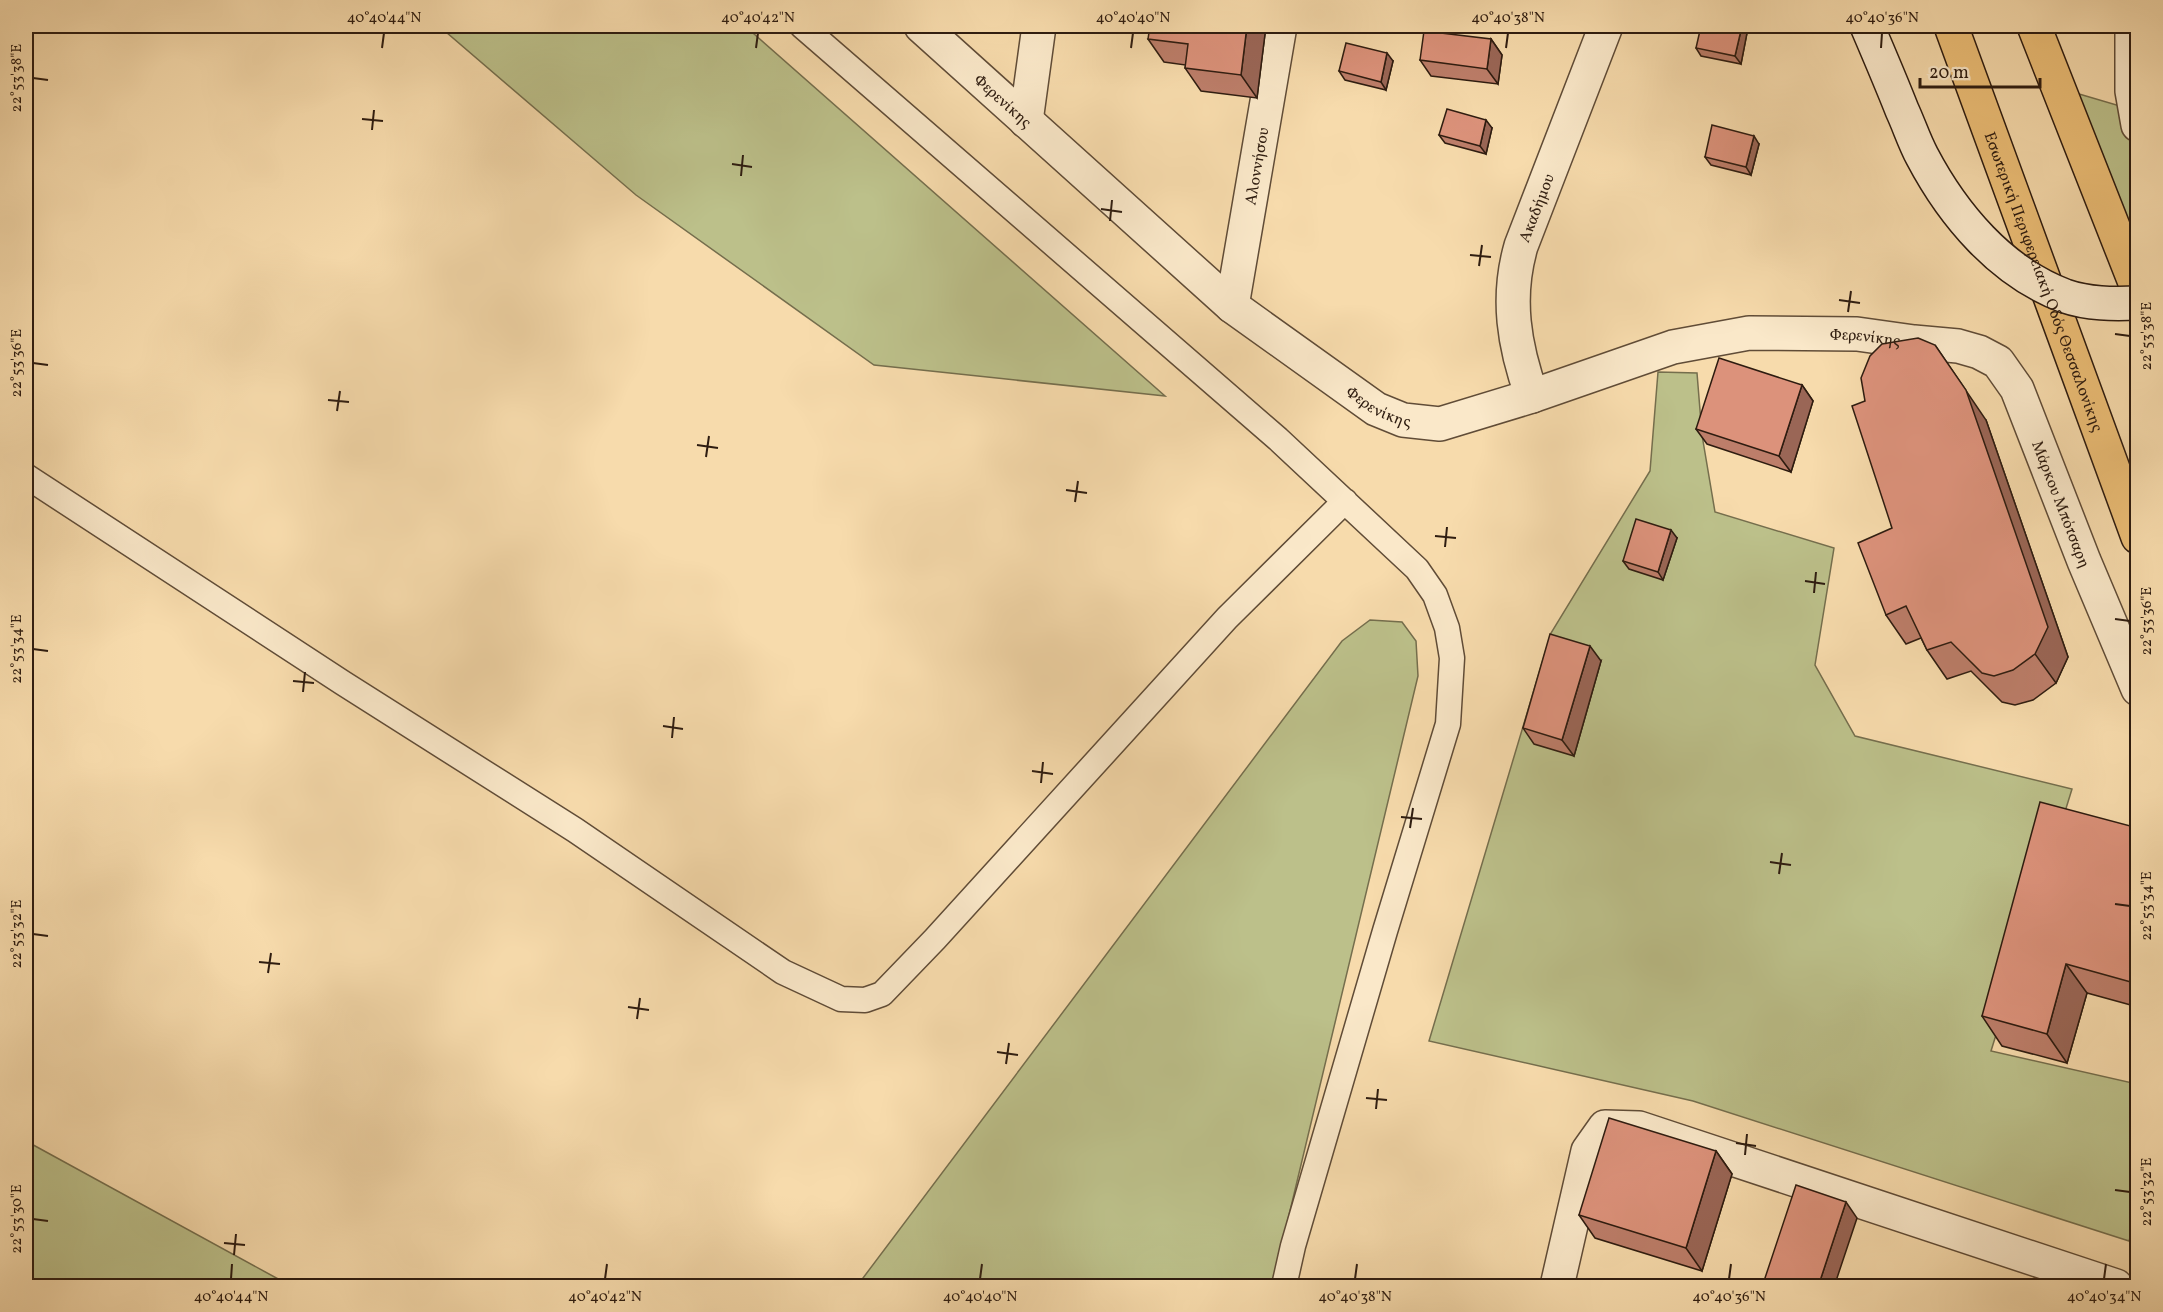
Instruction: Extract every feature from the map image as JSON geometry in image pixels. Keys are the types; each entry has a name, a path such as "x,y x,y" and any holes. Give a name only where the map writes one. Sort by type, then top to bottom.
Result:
{"highway":[{"name":"Εσωτερική Περιφερειακή Οδός Θεσσαλονίκης","path":"1951,26 2138,537"},
{"path":"2034,26 2138,290"}],"street":[{"name":"Φερενίκης","path":"921,26 1232,306 1376,409 1403,420 1440,424 1532,396 1673,347 1749,333 1857,334 1958,346"},
{"path":"1026,122 1039,26"},
{"name":"Αλοννήσου","path":"1232,306 1280,26"},
{"name":"Ακαδήμου","path":"1532,396 1518,352 1512,319 1515,267 1521,246 1606,26"},
{"path":"1867,26 1921,154 1949,200 1973,231 2028,277 2057,292 2087,301 2138,303"},
{"path":"2132,26 2138,124"},
{"name":"Μάρκου Μπότσαρη","path":"1958,346 1979,352 1998,362 2017,389 2084,561 2138,689"},
{"path":"1557,1287 1588,1151 1605,1127 1639,1128 2116,1287"}],"lane":[{"path":"802,26 1278,440 1417,569 1435,595 1447,628 1452,658 1448,724 1378,953 1293,1246 1284,1287"},
{"path":"26,476 343,683 575,830 783,972 841,999 865,1000 882,994 920,955 1227,618 1344,501"}],"green space":[{"path":"439,26 745,26 1165,396 874,365 636,195"},
{"path":"2052,86 2137,111 2137,294"},
{"path":"1658,372 1697,373 1702,435 1715,512 1834,548 1815,665 1855,736 2072,789 1991,1051 2137,1084 2137,1214 2129,1241 1693,1101 1429,1041 1551,633 1650,471"},
{"path":"1370,620 1402,622 1416,641 1418,676 1272,1286 857,1286 1342,641"},
{"path":"26,1141 291,1286 26,1286"}],"building":[{"path":"1150,26 1247,26 1241,75 1185,68 1188,44 1148,39"},
{"path":"1701,26 1742,26 1735,56 1696,48"},
{"path":"1424,31 1491,39 1487,69 1420,60"},
{"path":"1346,43 1387,53 1381,82 1339,71"},
{"path":"1447,109 1486,120 1480,146 1439,135"},
{"path":"1712,125 1754,136 1746,167 1705,157"},
{"path":"1918,338 1935,345 1966,390 2048,627 2035,654 2013,670 1994,676 1982,673 1951,642 1927,650 1906,606 1886,615 1858,543 1892,528 1852,406 1865,401 1861,378 1870,356 1882,344"},
{"path":"1719,358 1802,385 1779,456 1696,429"},
{"path":"1636,519 1671,530 1658,572 1623,561"},
{"path":"1550,634 1590,646 1562,740 1523,728"},
{"path":"2040,802 2138,828 2138,984 2066,964 2047,1034 1982,1016"},
{"path":"1609,1118 1716,1151 1686,1248 1579,1215"},
{"path":"1796,1185 1846,1202 1818,1287 1762,1287"},
{"path":"1687,1279 1714,1287 1685,1287"}]}
